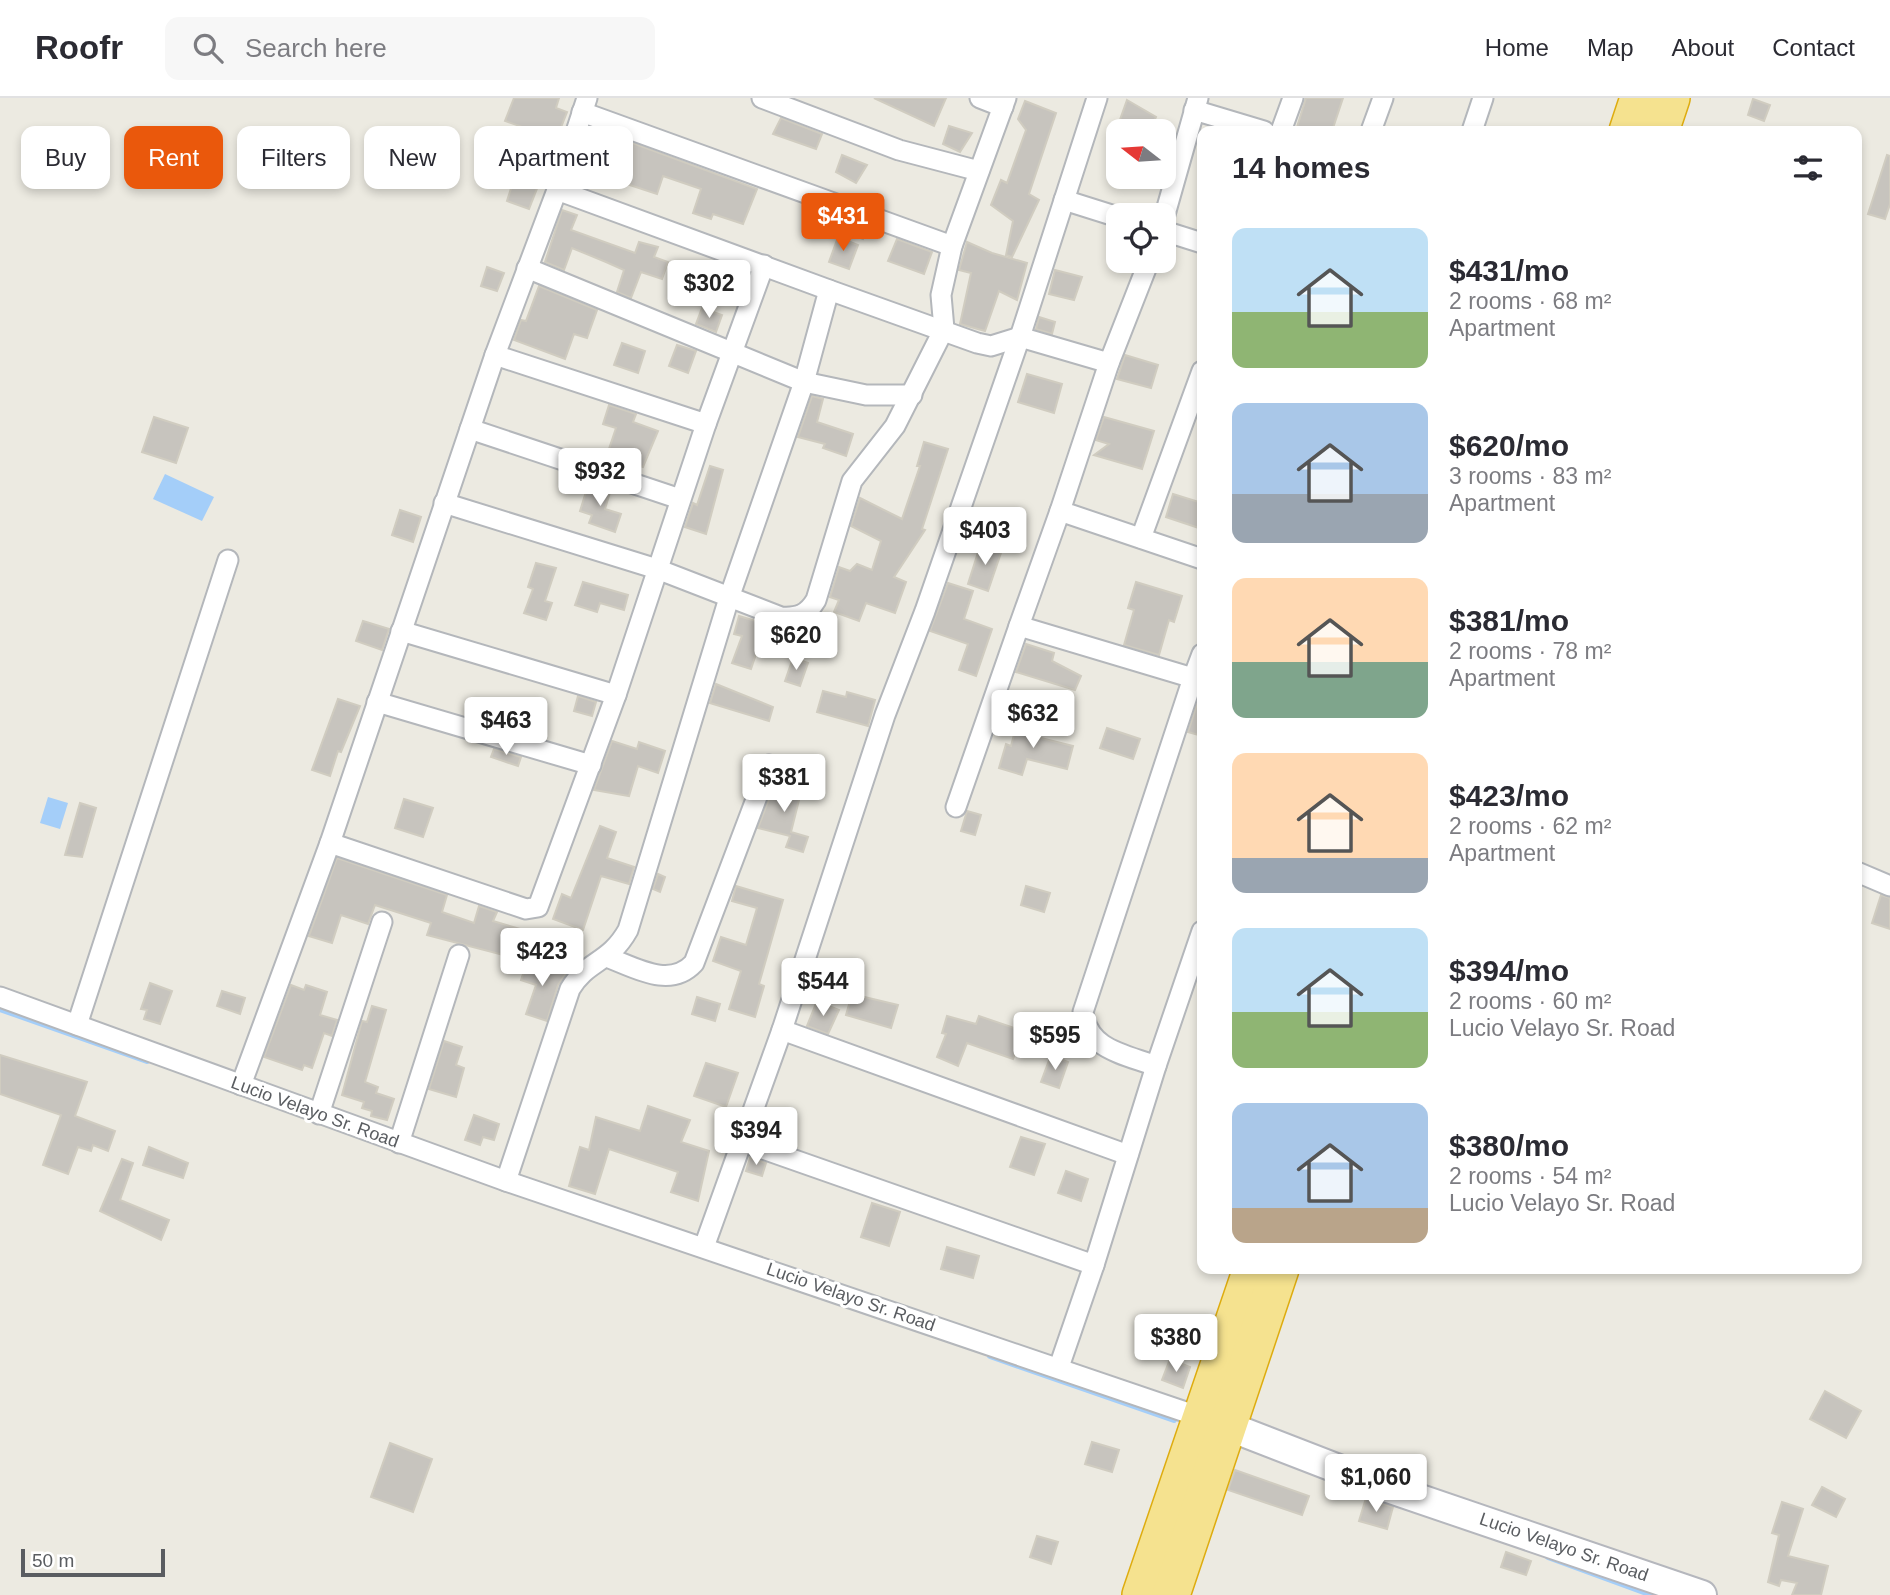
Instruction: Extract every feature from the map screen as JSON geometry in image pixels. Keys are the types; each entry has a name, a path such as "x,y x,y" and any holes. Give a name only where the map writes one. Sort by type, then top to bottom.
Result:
{"highway":[{"path":"1630,126 1639,98"},
{"path":"1662,126 1671,98"},
{"path":"1171,1595 1216,1423 1251,1274"},
{"path":"1141,1595 1278,1274"}],"main road":[{"name":"Lucio Velayo Sr. Road","path":"1216,1423 1385,1487 1702,1595"}],"street":[{"path":"762,98 899,150 979,171"},
{"path":"444,503 657,569 781,617 800,616 810,611 816,600 852,481 895,426 944,329 941,295 952,246 1005,102 980,98"},
{"path":"704,1248 782,1030 885,715 925,611 1020,337 1097,98"},
{"path":"1284,126 1293,98"},
{"path":"1373,126 1383,98"},
{"path":"1474,126 1483,98"},
{"path":"1168,203 1196,104 1251,126"},
{"path":"241,1085 330,843 444,503 495,355 557,190 584,105 952,246"},
{"path":"557,190 829,290 990,345 1020,337 1109,363"},
{"path":"1064,200 1106,213"},
{"path":"1176,235 1197,241"},
{"path":"330,843 534,910 542,902 616,695 706,424 764,265"},
{"path":"527,268 804,382 866,395 912,395"},
{"path":"956,807 1109,363 1144,273"},
{"path":"506,1181 570,989 587,967 607,957 618,947 628,930 729,598 804,382 829,290"},
{"path":"495,355 706,424"},
{"path":"1141,538 1197,385"},
{"path":"470,429 681,499"},
{"path":"1060,511 1197,557"},
{"path":"77,1025 228,560"},
{"path":"1019,626 1194,678"},
{"path":"401,631 616,695"},
{"path":"1156,1066 1096,1042 1085,1026 1083,1012 1197,669"},
{"path":"377,702 591,765"},
{"path":"607,957 658,976 672,977 685,973 694,963 769,765"},
{"path":"1862,874 1890,886"},
{"path":"319,1114 382,922"},
{"path":"1059,1367 1197,946"},
{"path":"399,1143 459,955"},
{"name":"Lucio Velayo Sr. Road","path":"0,997 506,1181 1059,1367 1216,1423"},
{"path":"782,1030 1128,1155"},
{"path":"743,1142 1094,1265"}],"water":[{"path":"165,474 214,497 202,521 153,499"},
{"path":"48,797 68,803 60,829 40,823"}],"building":[{"path":"514,98 559,98 556,108 567,112 562,126 520,126 505,121"},
{"path":"874,98 946,98 934,126"},
{"path":"1306,98 1343,98 1334,126 1297,126"},
{"path":"1753,99 1770,105 1764,121 1748,115"},
{"path":"1127,100 1156,117 1155,119 1120,119"},
{"path":"1025,101 1056,113 1029,194 1039,200 1012,257 1006,255 1013,221 991,205 1001,180 1007,183 1026,130 1018,119"},
{"path":"781,118 822,134 816,149 773,134"},
{"path":"949,126 972,133 960,152 943,144"},
{"path":"633,143 757,189 743,224 713,214 711,219 693,213 701,189 663,176 657,194 633,186"},
{"path":"842,155 867,165 856,183 836,172"},
{"path":"1887,155 1890,156 1890,204 1885,219 1868,214"},
{"path":"511,189 537,189 529,209 507,201"},
{"path":"562,210 577,215 571,230 635,253 639,242 658,247 654,257 668,262 662,279 641,272 631,298 617,292 624,270 606,262 572,248 564,270 545,262"},
{"path":"853,223 867,228 863,239 849,234"},
{"path":"838,237 858,245 849,269 829,262"},
{"path":"897,239 932,252 924,274 888,261"},
{"path":"967,242 992,253 1027,263 1017,300 999,291 985,331 960,324 971,273 959,270"},
{"path":"487,267 504,273 497,291 481,286"},
{"path":"710,267 726,274 716,300 700,294"},
{"path":"1055,270 1082,277 1074,300 1049,294"},
{"path":"539,286 597,310 587,338 574,334 565,359 514,340 521,320 526,321"},
{"path":"702,308 722,315 716,332 696,324"},
{"path":"1039,317 1055,322 1052,334 1036,329"},
{"path":"622,343 645,351 638,373 614,365"},
{"path":"677,345 696,351 688,373 669,366"},
{"path":"1125,355 1158,365 1151,388 1117,379"},
{"path":"1027,374 1062,384 1054,413 1018,402"},
{"path":"812,396 823,399 817,422 853,434 846,456 823,448 825,444 798,437"},
{"path":"609,405 636,414 633,422 658,431 643,467 624,461 622,467 605,461 616,428 603,424"},
{"path":"154,417 188,428 176,463 142,452"},
{"path":"1104,417 1154,431 1142,469 1094,455 1109,444 1096,440"},
{"path":"924,442 948,449 922,529 925,530 894,577 906,582 895,613 866,603 859,621 834,612 839,600 830,597 839,567 850,571 857,564 872,570 881,541 851,526 860,498 902,519 920,466 917,466"},
{"path":"710,466 723,470 706,534 685,527 693,503 697,505"},
{"path":"589,482 611,489 605,509 621,514 615,532 589,523 592,515 580,511"},
{"path":"1173,494 1197,501 1197,527 1166,517"},
{"path":"400,510 421,517 413,542 392,535"},
{"path":"981,543 1002,550 988,591 968,584"},
{"path":"536,563 556,568 545,601 552,603 546,620 524,613 533,589 528,587"},
{"path":"583,582 628,595 624,610 600,603 597,612 575,605"},
{"path":"1136,582 1182,596 1174,622 1169,620 1159,655 1124,645 1134,610 1128,608"},
{"path":"948,583 973,591 964,619 992,629 976,676 959,670 968,644 930,631"},
{"path":"739,616 766,624 751,669 732,663 742,636 734,634"},
{"path":"363,621 389,629 382,650 356,641"},
{"path":"1026,644 1054,653 1052,661 1081,676 1075,690 1016,672"},
{"path":"793,658 808,663 800,686 785,681"},
{"path":"716,684 773,707 769,721 710,703"},
{"path":"823,691 846,697 847,692 875,700 868,726 817,712"},
{"path":"578,696 596,702 592,716 574,711"},
{"path":"338,699 360,706 341,752 338,751 330,776 312,770"},
{"path":"1197,704 1197,735 1188,732"},
{"path":"1018,719 1036,724 1033,736 1073,746 1067,769 1027,759 1022,775 999,768 1006,744 1011,746"},
{"path":"1107,728 1140,739 1133,759 1100,748"},
{"path":"612,741 637,749 639,742 665,751 658,773 638,766 629,796 594,790"},
{"path":"494,749 521,757 518,766 491,757"},
{"path":"776,781 802,788 791,832 808,837 803,852 786,847 790,836 758,828"},
{"path":"404,799 433,808 423,837 395,828"},
{"path":"80,803 96,808 82,857 65,855"},
{"path":"967,811 981,815 975,835 961,831"},
{"path":"600,826 616,832 607,858 634,867 629,884 601,876 583,930 553,919 562,894 571,898"},
{"path":"337,858 447,895 442,912 474,923 479,906 497,912 493,921 520,929 511,957 427,935 431,923 375,905 368,924 341,915 332,943 309,936"},
{"path":"658,874 665,877 660,892 653,889"},
{"path":"736,886 783,900 759,984 764,986 755,1017 729,1009 741,971 713,961 721,937 746,945 757,908 732,901"},
{"path":"1026,886 1050,893 1044,912 1021,905"},
{"path":"1881,895 1890,898 1890,929 1872,923"},
{"path":"528,959 566,973 558,985 547,1021 526,1014 536,985 521,980"},
{"path":"150,983 172,991 160,1024 144,1019 147,1010 141,1009"},
{"path":"291,985 304,990 306,985 327,992 320,1015 337,1020 332,1036 324,1033 312,1068 304,1065 302,1070 264,1057"},
{"path":"222,991 245,998 240,1014 217,1006"},
{"path":"852,994 898,1005 891,1028 846,1015"},
{"path":"697,997 720,1004 715,1021 692,1014"},
{"path":"817,1001 839,1010 828,1034 807,1026"},
{"path":"372,1006 386,1010 365,1082 378,1087 376,1093 394,1099 387,1120 371,1116 372,1111 362,1108 364,1102 342,1095 362,1021 367,1022"},
{"path":"947,1016 976,1024 979,1016 1023,1031 1013,1059 967,1043 958,1066 937,1057 946,1034 942,1033"},
{"path":"444,1041 462,1047 456,1065 464,1068 456,1097 429,1089"},
{"path":"0,1055 87,1082 75,1116 115,1131 108,1151 93,1145 91,1151 78,1147 68,1174 43,1165 61,1115 0,1094"},
{"path":"1051,1055 1068,1062 1059,1088 1041,1082"},
{"path":"706,1063 738,1073 726,1107 694,1096"},
{"path":"648,1106 690,1120 681,1142 709,1151 698,1201 671,1192 678,1172 609,1149 595,1194 569,1186 580,1147 589,1150 596,1117 640,1131"},
{"path":"474,1115 499,1124 494,1140 483,1137 480,1145 465,1140"},
{"path":"1021,1137 1045,1144 1034,1175 1010,1167"},
{"path":"149,1147 188,1163 183,1178 143,1165"},
{"path":"750,1158 766,1163 762,1176 746,1171"},
{"path":"122,1159 133,1163 120,1200 169,1220 161,1240 100,1211"},
{"path":"1066,1171 1088,1179 1081,1201 1058,1193"},
{"path":"872,1203 900,1212 889,1246 861,1237"},
{"path":"947,1247 979,1256 973,1278 941,1269"},
{"path":"1170,1359 1190,1367 1183,1388 1162,1380"},
{"path":"1825,1391 1861,1411 1846,1438 1810,1419"},
{"path":"1092,1442 1119,1450 1112,1472 1085,1464"},
{"path":"390,1443 432,1459 413,1512 371,1497"},
{"path":"1235,1470 1309,1496 1302,1515 1228,1490"},
{"path":"1822,1487 1845,1499 1836,1517 1812,1505"},
{"path":"1366,1498 1393,1507 1387,1529 1359,1521"},
{"path":"1782,1502 1803,1509 1788,1556 1828,1566 1821,1595 1792,1595 1797,1583 1781,1580 1779,1586 1768,1582 1779,1535 1772,1533"},
{"path":"1037,1536 1058,1542 1051,1564 1030,1557"},
{"path":"1506,1552 1531,1561 1526,1575 1501,1567"}],"waterway":[{"path":"0,1009 147,1061"},
{"path":"990,1356 1174,1420"},
{"path":"1548,1557 1652,1595"}]}
